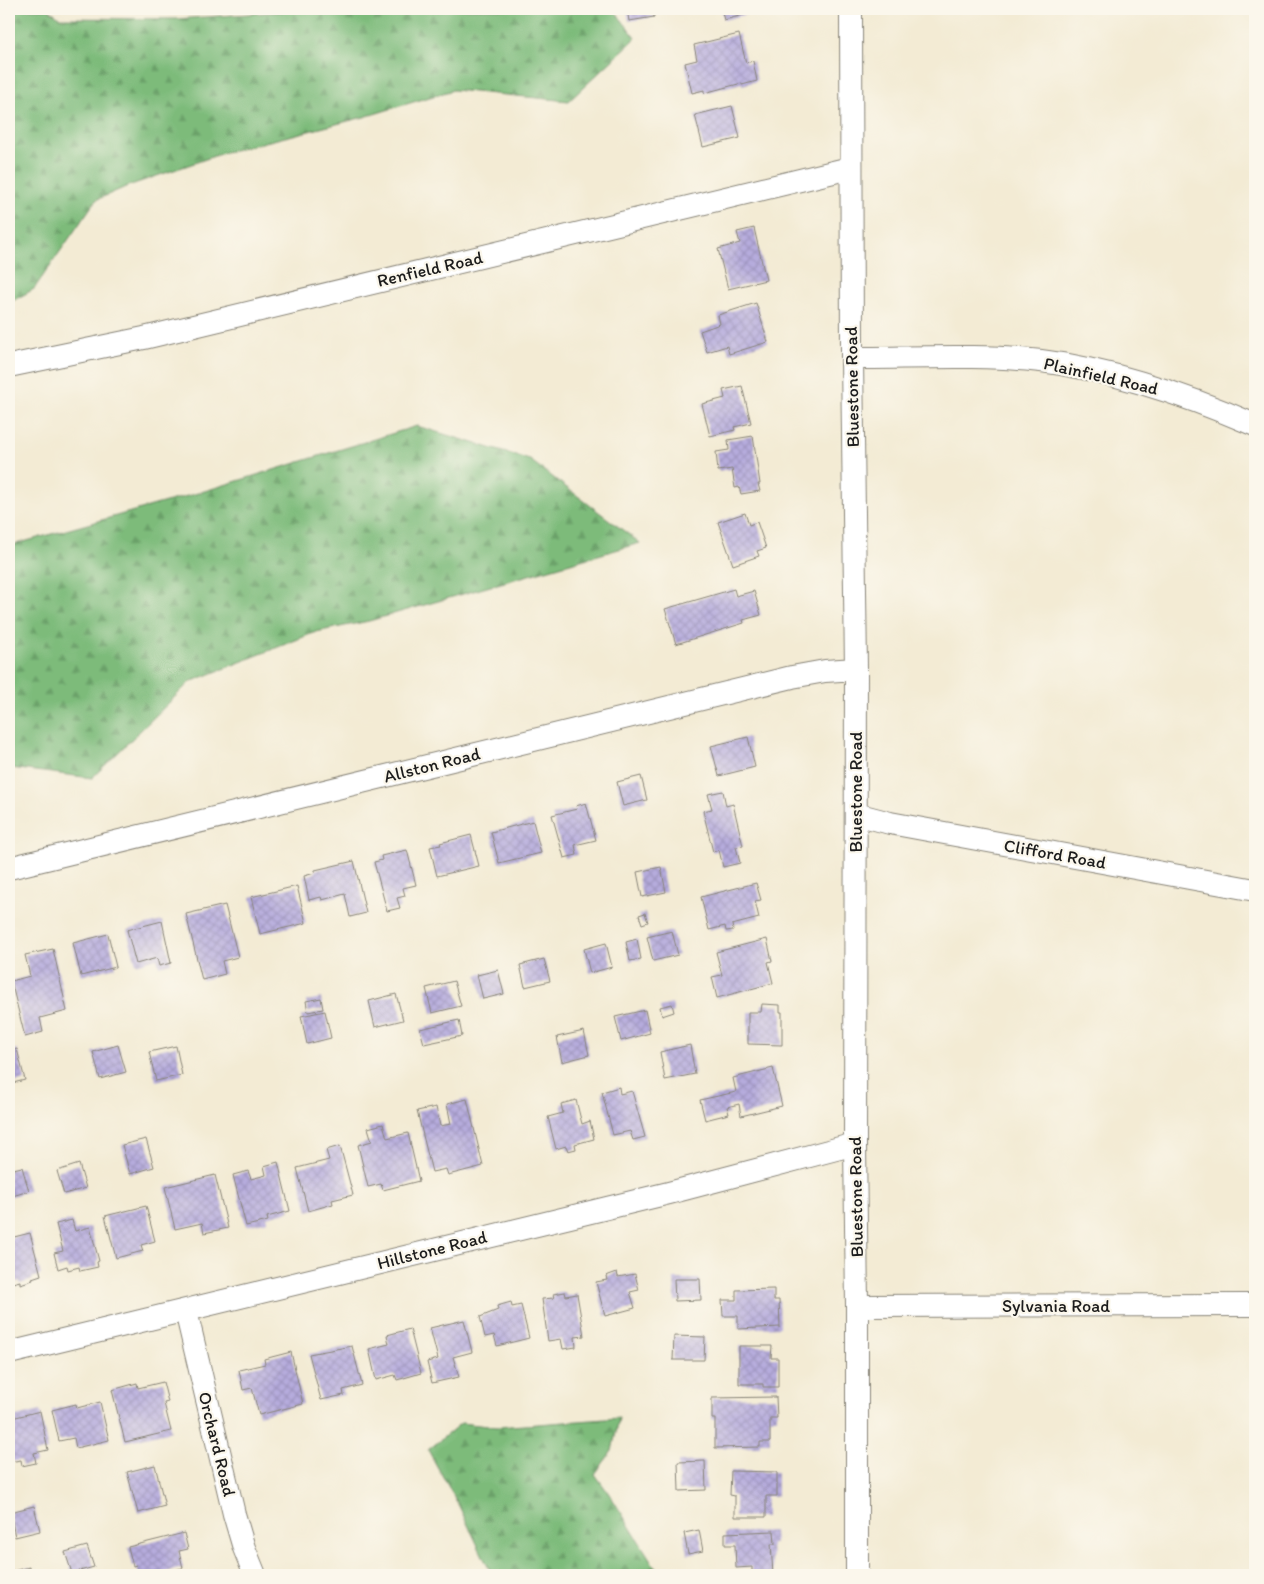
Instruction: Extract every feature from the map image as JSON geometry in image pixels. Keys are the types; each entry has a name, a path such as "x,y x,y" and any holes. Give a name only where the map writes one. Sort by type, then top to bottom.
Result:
{"street":[{"name":"Bluestone Road","path":"851,9 850,168 856,668 856,1575"},
{"name":"Renfield Road","path":"9,366 154,335 850,168"},
{"name":"Plainfield Road","path":"852,358 988,358 1072,366 1152,387 1255,424"},
{"name":"Allston Road","path":"9,868 792,677 856,668"},
{"name":"Clifford Road","path":"856,814 890,823 1255,890"},
{"name":"Hillstone Road","path":"9,1353 669,1193 855,1144"},
{"name":"Sylvania Road","path":"857,1306 1255,1305"},
{"name":"Orchard Road","path":"186,1311 234,1514 244,1548 255,1575"}],"green space":[{"path":"9,9 48,9 61,18 176,19 321,9 613,9 636,38 569,101 453,90 364,117 226,152 128,186 96,200 34,289 9,303"},
{"path":"417,426 530,460 640,543 369,621 316,632 190,682 92,778 11,768 9,764 9,546 198,493"},
{"path":"619,1418 612,1451 595,1474 660,1575 492,1575 457,1502 428,1450 461,1423 497,1427"}],"building":[{"path":"627,9 653,9 654,17 629,21"},
{"path":"721,9 767,9 724,20"},
{"path":"739,34 746,63 753,61 757,81 704,93 704,90 692,93 685,63 697,60 694,45"},
{"path":"732,106 740,138 703,147 695,115"},
{"path":"754,228 766,280 728,289 718,249 740,243 737,232"},
{"path":"756,303 768,342 729,354 727,346 707,352 700,331 720,324 718,315"},
{"path":"742,386 751,423 734,427 735,430 710,436 702,404 725,398 723,390"},
{"path":"753,436 760,491 741,494 739,487 735,488 732,469 718,471 716,452 729,450 728,440"},
{"path":"745,513 749,525 757,522 766,548 757,551 759,556 733,565 718,522"},
{"path":"734,589 736,596 754,591 761,615 743,620 744,623 676,644 665,609"},
{"path":"748,737 755,767 719,776 711,746"},
{"path":"641,776 647,800 623,806 617,782"},
{"path":"723,791 726,806 733,804 743,846 736,847 740,863 723,867 719,850 713,852 703,811 712,809 708,794"},
{"path":"586,803 596,840 575,845 577,855 564,858 552,815 577,809 576,806"},
{"path":"533,821 541,853 499,863 491,832"},
{"path":"471,835 479,866 437,876 430,847"},
{"path":"407,850 416,885 403,888 405,896 397,898 400,908 387,911 374,862 382,860 381,856"},
{"path":"354,861 366,913 350,917 345,894 322,900 321,897 309,900 304,876 315,873 315,870"},
{"path":"661,867 666,892 642,897 637,872"},
{"path":"756,883 761,900 755,901 759,918 732,925 733,930 726,931 725,926 709,930 701,897"},
{"path":"297,886 306,923 260,934 251,897"},
{"path":"225,905 238,957 222,961 225,974 202,980 186,914"},
{"path":"645,913 648,922 642,924 639,915"},
{"path":"162,921 171,963 159,966 157,958 136,964 127,930"},
{"path":"672,931 678,955 653,961 647,937"},
{"path":"108,934 116,967 81,976 73,943"},
{"path":"637,939 641,959 630,961 626,942"},
{"path":"767,939 772,961 768,962 773,983 717,998 712,977 722,975 716,952"},
{"path":"606,943 612,967 590,973 584,949"},
{"path":"53,949 67,1011 40,1018 43,1032 25,1037 11,981 30,976 25,955"},
{"path":"544,959 550,981 525,987 520,965"},
{"path":"498,970 504,994 483,999 477,975"},
{"path":"454,981 461,1006 432,1013 426,988"},
{"path":"396,994 403,1020 375,1027 369,1001"},
{"path":"321,998 323,1009 308,1012 306,1001"},
{"path":"672,1004 674,1012 662,1016 660,1007"},
{"path":"762,1004 780,1005 780,1012 782,1012 782,1045 748,1044 748,1012 761,1012"},
{"path":"645,1010 650,1033 621,1041 615,1017"},
{"path":"325,1011 331,1038 307,1044 301,1016"},
{"path":"459,1020 462,1036 424,1044 420,1029"},
{"path":"584,1031 589,1055 562,1062 557,1037"},
{"path":"118,1045 126,1072 100,1079 93,1052"},
{"path":"690,1045 695,1074 665,1080 660,1052"},
{"path":"176,1046 182,1075 156,1081 149,1052"},
{"path":"17,1049 25,1080 9,1084 9,1051"},
{"path":"773,1068 782,1106 741,1116 739,1104 727,1107 729,1114 705,1120 700,1100 736,1092 733,1078"},
{"path":"619,1087 620,1094 632,1091 645,1137 633,1140 630,1131 613,1135 602,1092"},
{"path":"467,1099 483,1166 448,1175 446,1169 432,1172 417,1111 436,1107 440,1126 451,1124 447,1104"},
{"path":"576,1100 582,1124 590,1121 594,1139 575,1144 576,1149 568,1151 566,1146 556,1149 548,1117 563,1113 561,1104"},
{"path":"383,1124 387,1138 408,1133 419,1181 383,1190 381,1184 368,1187 358,1145 372,1141 368,1128"},
{"path":"146,1139 154,1167 130,1174 122,1145"},
{"path":"340,1146 353,1195 332,1200 333,1204 308,1211 297,1168 329,1160 326,1150"},
{"path":"278,1162 290,1211 267,1217 268,1221 246,1226 233,1175 248,1171 251,1179 266,1175 264,1166"},
{"path":"79,1164 86,1188 64,1194 57,1171"},
{"path":"22,1167 29,1191 9,1197 9,1170"},
{"path":"215,1175 228,1228 204,1233 202,1223 175,1229 165,1187"},
{"path":"146,1206 155,1241 141,1245 143,1251 116,1258 105,1216"},
{"path":"72,1220 75,1231 90,1227 99,1261 97,1262 98,1267 80,1271 79,1267 68,1270 67,1266 58,1269 54,1253 63,1251 56,1224"},
{"path":"30,1233 41,1275 20,1284 20,1281 9,1284 9,1248 12,1247 10,1238"},
{"path":"617,1272 618,1277 635,1274 639,1290 630,1292 635,1308 605,1316 596,1282 607,1280 606,1276"},
{"path":"674,1279 700,1279 701,1300 675,1301"},
{"path":"774,1289 774,1300 779,1300 780,1327 738,1329 738,1316 723,1316 722,1300 736,1300 736,1290"},
{"path":"565,1292 566,1296 577,1294 584,1336 575,1337 576,1347 563,1349 561,1339 548,1341 542,1299 554,1298 553,1294"},
{"path":"511,1302 512,1307 521,1305 529,1338 497,1346 494,1335 485,1337 480,1317 498,1310 497,1306"},
{"path":"464,1320 472,1352 453,1357 459,1377 432,1383 427,1362 438,1359 430,1328"},
{"path":"410,1329 421,1373 397,1380 395,1375 376,1380 369,1349 389,1344 387,1335"},
{"path":"674,1336 705,1337 704,1360 673,1360"},
{"path":"352,1346 362,1385 343,1390 344,1395 321,1400 309,1354"},
{"path":"739,1346 772,1346 771,1358 778,1358 778,1387 763,1387 763,1384 739,1384"},
{"path":"291,1352 303,1404 259,1415 252,1388 243,1390 239,1370 265,1364 264,1359"},
{"path":"163,1382 168,1402 164,1403 171,1431 125,1442 112,1390 137,1383 138,1388"},
{"path":"776,1397 777,1418 770,1418 770,1442 760,1442 760,1447 715,1448 715,1419 712,1419 712,1398"},
{"path":"100,1402 109,1440 76,1448 74,1438 59,1441 52,1410 76,1404 77,1408"},
{"path":"40,1411 48,1450 34,1453 36,1463 22,1466 21,1460 9,1462 9,1424 13,1423 12,1418"},
{"path":"705,1461 706,1490 679,1491 678,1462"},
{"path":"155,1465 165,1506 138,1513 127,1472"},
{"path":"731,1471 777,1472 777,1496 766,1496 766,1517 735,1517 735,1496 730,1495"},
{"path":"34,1506 40,1531 15,1537 10,1512"},
{"path":"699,1530 703,1551 688,1554 684,1533"},
{"path":"774,1531 775,1544 771,1544 773,1575 752,1575 752,1567 736,1568 735,1545 725,1545 725,1533"},
{"path":"184,1533 188,1549 179,1551 183,1568 153,1575 139,1575 136,1565 133,1566 128,1547"},
{"path":"87,1546 94,1567 72,1573 65,1552"},
{"path":"29,1567 31,1575 9,1575 9,1572"}]}
